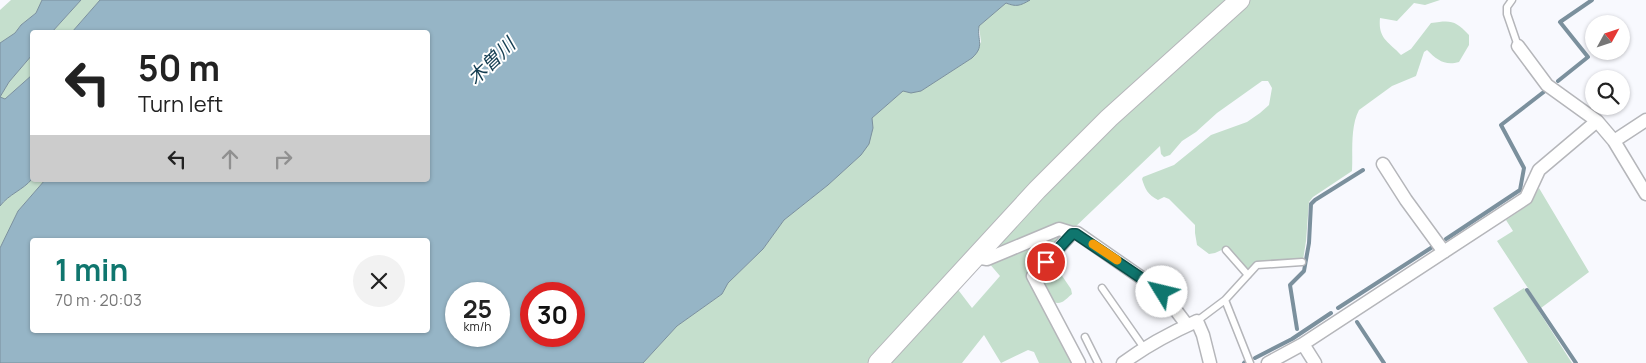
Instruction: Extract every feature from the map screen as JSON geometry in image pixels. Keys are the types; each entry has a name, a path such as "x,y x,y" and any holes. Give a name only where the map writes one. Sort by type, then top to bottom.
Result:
{"street":[{"path":"878,363 1037,190 1110,118 1240,0"},
{"path":"1518,46 1547,85 1597,121 1614,141 1646,194"},
{"path":"1614,141 1646,120"},
{"path":"1268,363 1303,344 1526,198 1539,170 1597,121"},
{"path":"1383,164 1406,200 1444,252"},
{"path":"975,256 987,259 1059,229 1076,234 1162,292 1203,335 1210,363"},
{"path":"1072,234 1033,276 1079,363"},
{"path":"1123,363 1144,348 1192,323"},
{"path":"1303,344 1315,363"}],"lane":[{"path":"1512,0 1506,7 1518,46"},
{"path":"1226,250 1248,274"},
{"path":"1192,323 1226,300 1257,265 1302,262"},
{"path":"1102,288 1144,348"},
{"path":"1226,300 1250,363"},
{"path":"1085,337 1098,363"}],"green space":[{"path":"11,0 42,0 36,13 21,25 15,33 0,43 0,10"},
{"path":"81,0 100,0 74,30 54,30"},
{"path":"1030,0 1233,0 973,250 869,363 643,363 677,326 722,294 728,283 763,249 784,220 828,185 861,155 873,129 872,118 903,91 921,91 972,58 981,42 979,26 1006,3 1018,5"},
{"path":"1249,0 1440,0 1425,5 1414,3 1397,21 1380,18 1382,35 1401,55 1411,49 1431,23 1452,22 1460,26 1469,35 1469,45 1459,62 1454,63 1445,63 1434,57 1427,50 1424,52 1416,76 1392,86 1359,110 1353,132 1352,171 1313,197 1309,202 1303,260 1260,262 1248,272 1226,248 1209,254 1197,245 1195,225 1169,199 1164,197 1158,200 1149,194 1142,179 1174,165 1211,135 1247,122 1260,113 1269,105 1272,88 1268,81 1262,81 1217,113 1196,132 1182,141 1170,155 1164,157 1161,154 1160,146 1072,230 987,256 1058,177 1191,50"},
{"path":"30,57 30,77 3,99 0,97 9,82"},
{"path":"30,181 43,182 18,211 0,248 0,206"},
{"path":"1539,188 1589,272 1541,308 1497,241 1513,231 1506,220 1531,203"},
{"path":"1058,233 1064,238 1029,278 1074,363 1039,363 1034,352 1028,350 1001,363 984,335 962,363 885,363 956,287 972,308 1000,276 988,262"},
{"path":"1052,261 1071,289 1072,294 1057,303 1050,299 1037,277"},
{"path":"1524,288 1572,363 1528,363 1493,308"}],"water":[{"path":"42,0 81,0 54,30 30,30 30,57 9,82 0,97 0,43 15,33 21,25 36,13"},
{"name":"木曽川","path":"100,0 1030,0 1018,5 1006,3 979,26 980,43 976,54 972,58 921,91 911,93 903,91 872,118 873,128 869,144 861,155 828,185 784,220 763,249 728,283 722,294 677,326 643,363 0,363 0,248 18,211 43,182 430,182 430,30 74,30"},
{"path":"30,77 30,181 0,206 0,97 5,99"}],"waterway":[{"path":"1558,81 1588,57 1560,22 1592,0"},
{"path":"1446,239 1520,190 1524,168 1501,125 1545,91"},
{"path":"1297,329 1290,285 1304,271 1309,243 1311,204 1363,170"},
{"path":"1338,308 1434,246"},
{"path":"1527,290 1576,363"},
{"path":"1255,358 1292,339 1331,313"},
{"path":"1357,322 1384,363"}],"slow traffic":[{"path":"1093,244 1117,260"}],"route":[{"path":"1046,262 1072,234 1076,234 1162,292"}]}
